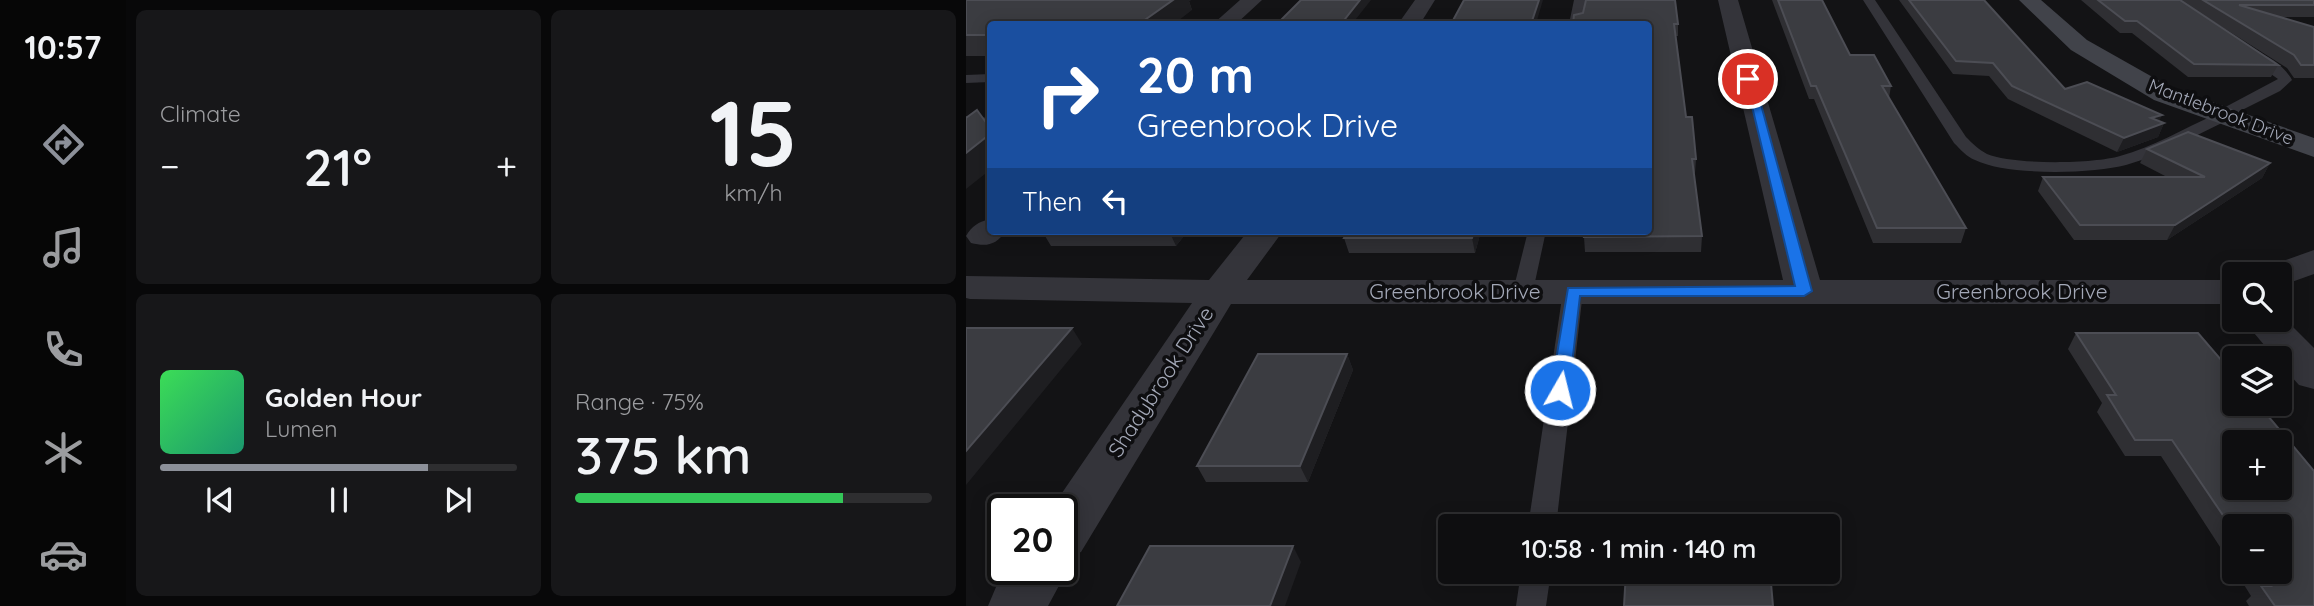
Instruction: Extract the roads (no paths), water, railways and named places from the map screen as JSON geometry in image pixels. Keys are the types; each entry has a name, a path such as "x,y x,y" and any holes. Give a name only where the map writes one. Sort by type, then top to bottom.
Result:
{"street":[{"path":"1228,21 1252,0"},
{"path":"1411,21 1425,0"},
{"path":"1728,0 1804,291"},
{"name":"Mantlebrook Drive","path":"2029,0 2079,46 2163,94 2314,148"},
{"name":"Shadybrook Drive","path":"1078,511 1219,292 1263,235"},
{"path":"2292,270 2314,261"},
{"name":"Greenbrook Drive","path":"968,289 1219,292 2222,292"},
{"path":"2274,332 2314,374"},
{"path":"1016,606 1030,585"}],"lane":[{"path":"1576,21 1580,0"},
{"path":"1869,0 1960,141 1985,159 2022,164 2097,165 2121,161 2223,115 2275,88 2285,79 2281,73 2243,48"},
{"path":"966,79 987,78"},
{"path":"966,121 987,122"},
{"path":"1523,291 1536,235"},
{"path":"1544,514 1573,291"},
{"path":"1531,606 1534,584"}]}
